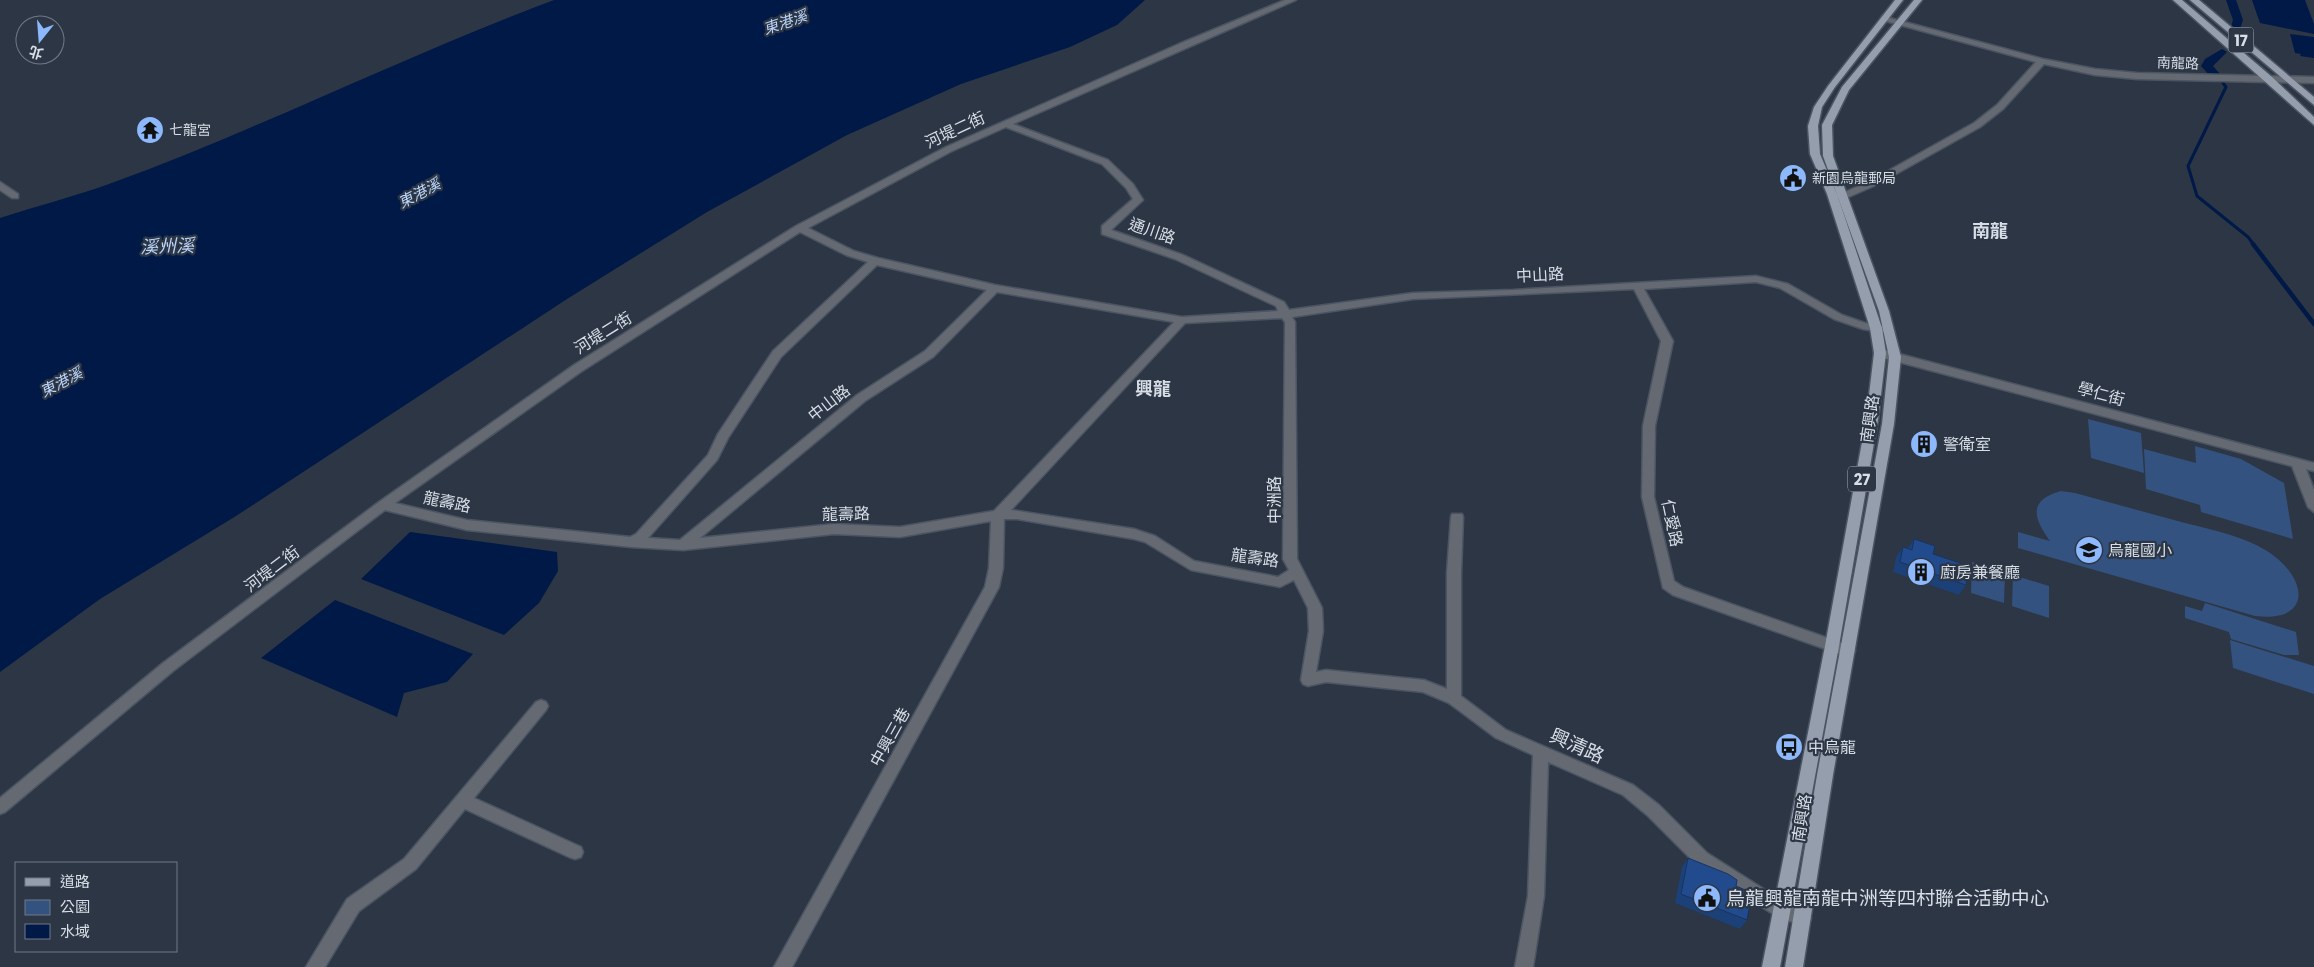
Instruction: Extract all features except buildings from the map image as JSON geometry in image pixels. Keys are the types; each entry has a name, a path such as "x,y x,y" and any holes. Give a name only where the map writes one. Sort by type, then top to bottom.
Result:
{"main road":[{"name":"南興路","path":"1794,967 1825,775 1888,424 1896,357 1889,330 1838,195 1815,154 1813,126 1818,107 1832,86 1899,0"},
{"name":"南興路","path":"1771,967 1832,646 1872,420 1880,353 1876,328 1828,156 1827,125 1845,89 1918,0"},
{"name":"17","path":"2177,0 2269,79 2314,122"},
{"name":"17","path":"2194,0 2314,102"}],"street":[{"name":"河堤二街","path":"0,807 168,667 384,505 578,368 800,228 949,149 1182,46 1292,0"},
{"name":"南龍路","path":"1885,18 2042,61 2095,72 2137,76 2314,80"},
{"path":"1838,195 1916,160 1977,125 2000,107 2042,61"},
{"name":"通川路","path":"1005,124 1105,162 1120,174 1138,200 1106,228 1106,232 1179,257 1280,304 1287,314"},
{"path":"0,185 15,196"},
{"name":"中山路","path":"800,228 850,253 875,261 995,288 1182,320 1287,314 1413,296 1756,279 1784,286 1838,317 1863,326 1889,330"},
{"path":"631,542 641,537 713,457 722,437 777,354 875,261"},
{"name":"仁愛路","path":"1637,285 1667,341 1649,426 1648,497 1668,584 1678,591 1848,651"},
{"name":"中山路","path":"682,545 861,398 929,354 995,288"},
{"name":"中洲路","path":"1287,314 1290,322 1290,559 1315,608 1316,631 1308,680"},
{"path":"998,515 1182,320"},
{"name":"學仁街","path":"1880,353 2314,467"},
{"path":"2298,464 2314,507"},
{"name":"龍壽路","path":"384,505 467,525 631,542 682,545 834,530 900,532 998,515 1017,514 1134,534 1150,539 1191,566 1280,582 1297,572"},
{"name":"中興三巷","path":"783,967 992,587 996,568 998,515"},
{"path":"1454,699 1454,573 1457,517"},
{"name":"興清路","path":"1308,680 1326,676 1424,686 1454,699 1501,734 1628,790 1654,810 1702,858 1782,910 1803,918"},
{"path":"315,967 353,905 410,864 541,706"},
{"path":"1524,967 1536,896 1541,752"},
{"path":"464,801 575,852"}],"green space":[{"path":"2088,419 2141,433 2144,473 2091,458"},
{"path":"2195,446 2241,459 2284,483 2293,539 2201,512 2200,505 2146,489 2144,449 2196,463"},
{"path":"2061,491 2075,493 2217,531 2238,537 2258,546 2281,562 2291,573 2297,585 2298,596 2296,605 2288,612 2274,616 2255,616 2018,548 2018,532 2050,541 2040,525 2037,511 2043,499"},
{"path":"1972,562 2005,572 2004,603 1971,593"},
{"path":"2013,575 2049,586 2049,618 2012,606"},
{"path":"2205,603 2296,632 2299,655 2284,655 2231,639 2229,632 2185,618 2185,606 2202,611"},
{"path":"2230,640 2314,666 2314,694 2233,668"}],"water":[{"path":"554,0 1145,0 1117,25 1070,47 961,84 847,135 707,212 567,299 236,516 100,599 0,672 0,218 95,189 165,163 442,45"},
{"path":"2252,0 2305,0 2314,24 2314,34 2260,23"},
{"path":"2290,34 2314,37 2314,58 2300,56 2301,54 2295,53"},
{"path":"410,532 557,552 558,571 539,603 504,635 361,579"},
{"path":"335,600 473,654 447,682 404,693 397,717 261,658"}],"waterway":[{"path":"2231,0 2238,20 2236,27"},
{"path":"2214,74 2207,66 2209,61 2222,52"},
{"path":"2223,83 2226,87 2188,166 2197,196 2248,237 2254,245"},
{"path":"2253,244 2314,324"}],"place":[{"name":"七龍宮","path":"150,130"},
{"name":"新園烏龍郵局","path":"1793,178"},
{"name":"警衛室","path":"1924,444"},
{"name":"烏龍國小","path":"2089,550"},
{"name":"廚房兼餐廳","path":"1921,572"},
{"name":"中烏龍","path":"1789,747"},
{"name":"烏龍興龍南龍中洲等四村聯合活動中心","path":"1707,898"}],"district":[{"name":"南龍","path":"1990,230"},
{"name":"興龍","path":"1153,388"}],"water label":[{"name":"東港溪","path":"785,22"},
{"name":"東港溪","path":"419,193"},
{"name":"溪州溪","path":"167,246"},
{"name":"東港溪","path":"61,382"}]}
